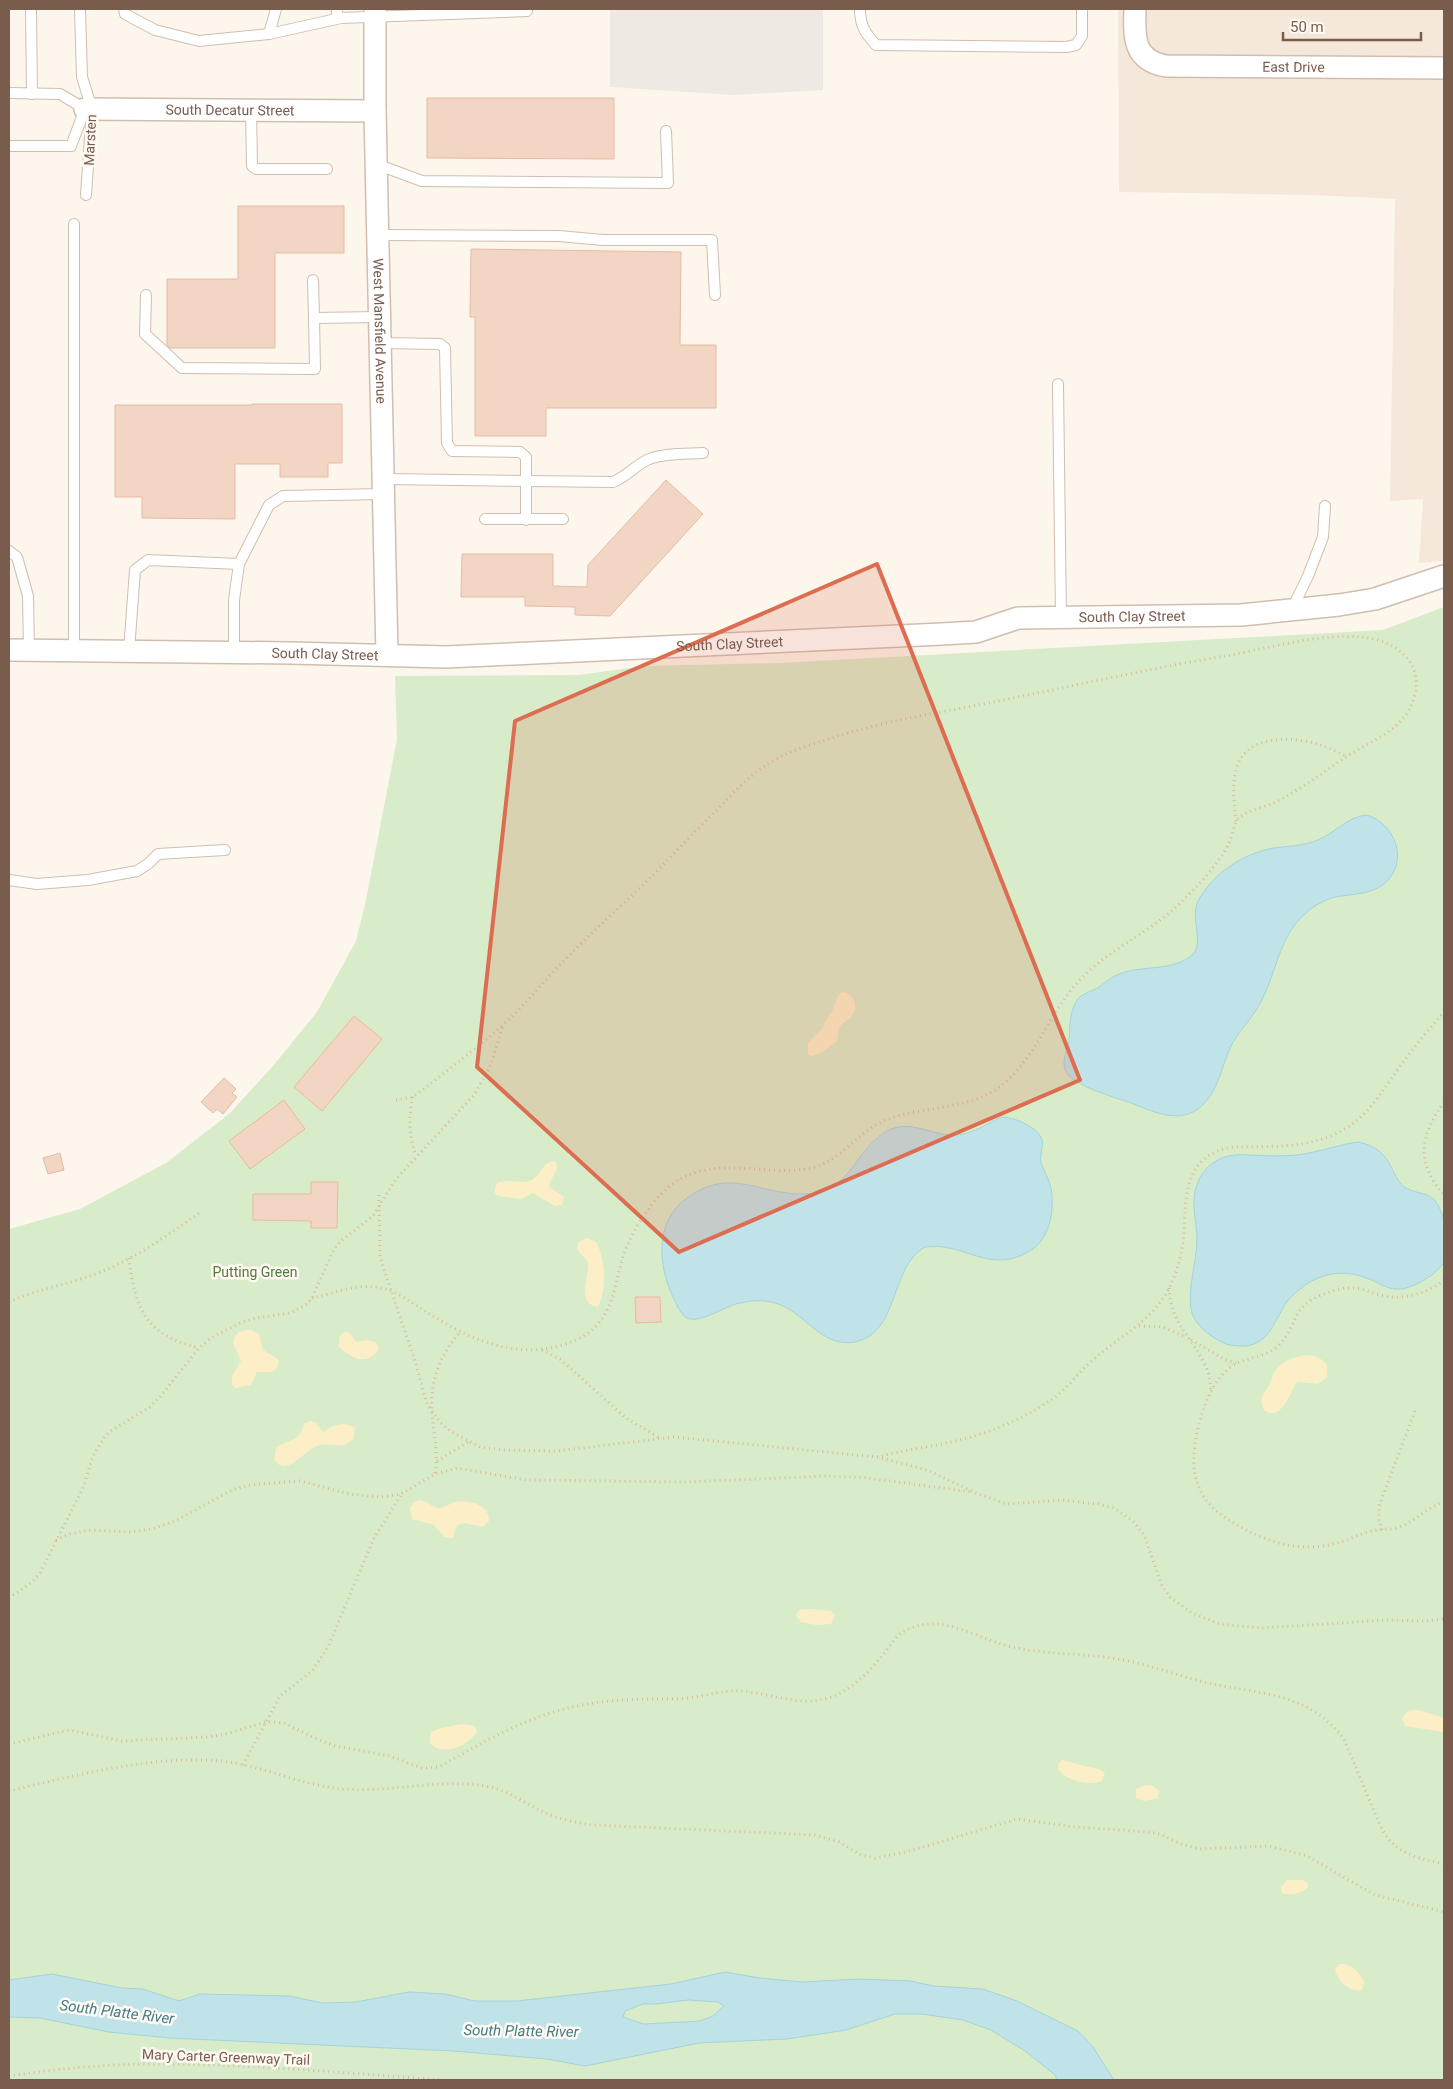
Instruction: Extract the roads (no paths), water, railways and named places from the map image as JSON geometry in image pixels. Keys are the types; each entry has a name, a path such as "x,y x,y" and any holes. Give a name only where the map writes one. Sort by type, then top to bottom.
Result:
{"street":[{"name":"East Drive","path":"1134,9 1136,39 1144,57 1154,64 1166,66 1444,68"},
{"name":"West Mansfield Avenue","path":"375,12 377,235 387,655"},
{"name":"South Decatur Street","path":"89,109 375,111"},
{"name":"South Clay Street","path":"19,650 464,656 976,632 1018,618 1241,615 1291,610 1375,599 1444,576"}],"lane":[{"path":"31,9 32,94"},
{"name":"Marsten","path":"80,9 82,77 89,109 86,195"},
{"path":"124,9 125,14 155,30 199,41 269,34 339,14 527,11"},
{"path":"269,34 276,9"},
{"path":"860,9 860,19 864,32 876,45 1066,48 1076,45 1082,36 1082,9"},
{"path":"9,93 60,94 89,109 71,146 9,146"},
{"path":"251,110 252,166 256,169 327,169"},
{"path":"376,164 422,181 668,183 666,131"},
{"path":"74,224 74,651"},
{"path":"377,235 559,236 603,240 712,240 715,295"},
{"path":"146,295 145,334 182,368 315,369 314,280"},
{"path":"314,318 379,317"},
{"path":"380,342 440,344 445,348 447,443 452,452 520,452 526,457 526,520"},
{"path":"1058,384 1061,618"},
{"path":"234,652 234,600 239,564 269,505 283,496 383,486 526,480 613,482 621,479 647,459 657,456 702,453"},
{"path":"1291,610 1308,576 1323,537 1325,506"},
{"path":"485,519 563,519"},
{"path":"9,551 17,557 28,596 19,650"},
{"path":"130,651 135,570 148,560 239,564"},
{"path":"9,880 37,884 88,880 137,871 158,854 225,850"}],"water":[{"path":"1366,815 1381,822 1387,828 1396,844 1397,861 1390,878 1384,884 1370,891 1335,897 1323,902 1308,911 1296,923 1283,946 1258,1007 1232,1044 1219,1079 1205,1103 1198,1109 1182,1116 1164,1115 1084,1086 1069,1076 1065,1070 1064,1059 1069,1041 1071,1015 1078,999 1117,975 1176,964 1193,954 1197,943 1195,914 1198,901 1204,891 1221,873 1252,854 1274,848 1312,842 1359,816"},
{"path":"1001,1117 1011,1118 1028,1125 1038,1133 1042,1140 1041,1163 1051,1188 1051,1215 1046,1233 1035,1247 1028,1252 1014,1258 1001,1260 988,1259 952,1248 939,1246 925,1247 914,1256 905,1269 880,1326 869,1336 855,1342 832,1340 786,1307 766,1301 741,1303 698,1319 687,1318 678,1308 667,1283 662,1256 662,1243 664,1230 669,1218 687,1198 703,1189 718,1184 732,1183 789,1193 805,1194 820,1192 842,1179 876,1139 887,1131 905,1126 948,1135 957,1135 974,1131"},
{"path":"1358,1142 1371,1146 1380,1152 1403,1186 1430,1196 1436,1202 1442,1214 1445,1230 1445,1257 1441,1266 1425,1280 1400,1289 1389,1288 1358,1275 1342,1273 1318,1278 1291,1297 1266,1336 1253,1344 1245,1346 1228,1345 1206,1332 1194,1318 1190,1305 1197,1248 1194,1198 1198,1181 1204,1171 1216,1161 1232,1155 1294,1155"},
{"name":"South Platte River","path":"725,1972 802,1982 859,1979 910,1981 934,1986 983,1989 1017,2001 1078,2031 1093,2047 1114,2080 1057,2080 1055,2075 1025,2051 991,2030 963,2020 922,2014 895,2014 846,2030 787,2039 699,2043 585,2066 547,2059 453,2051 169,2038 109,2032 40,2018 9,2017 9,1980 52,1974 122,1988 143,1989 179,2001 200,1994 289,1996 323,2003 356,2002 409,1992 445,1994 475,2001 517,2001 671,1984","holes":["688,2000 718,2002 724,2006 713,2016 700,2021 644,2024 623,2017 625,2011 643,2004"]}],"park label":[{"name":"Putting Green","path":"255,1272"}]}
